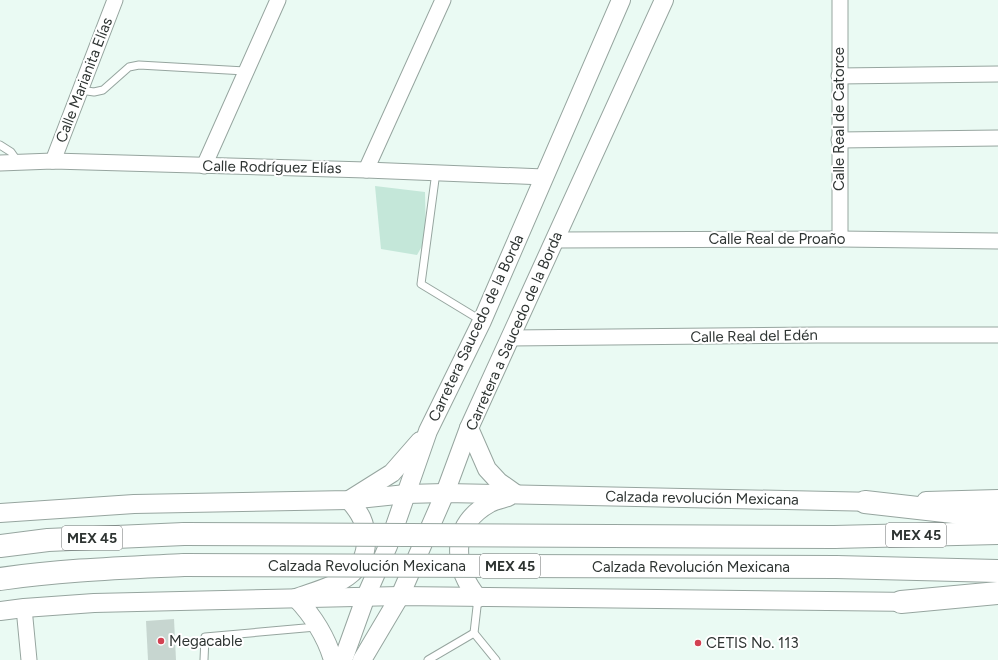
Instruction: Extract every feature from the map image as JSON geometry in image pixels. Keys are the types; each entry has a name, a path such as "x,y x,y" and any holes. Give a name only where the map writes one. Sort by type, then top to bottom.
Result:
{"main road":[{"path":"865,502 998,517"},
{"name":"Calzada Revolución Mexicana","path":"0,546 48,540 184,534 834,537 998,533"},
{"name":"Calzada Revolución Mexicana","path":"0,579 36,573 184,565 836,567 998,571"},
{"path":"901,602 998,592"}],"street":[{"name":"Calle Marianita Elías","path":"53,161 115,0"},
{"path":"204,166 245,71 278,0"},
{"path":"366,170 443,0"},
{"name":"Carretera Saucedo de la Borda","path":"343,660 366,596 388,546 428,431 482,321 620,0"},
{"name":"Carretera a Saucedo de la Borda","path":"362,660 400,596 445,493 469,428 664,0"},
{"name":"Calle Real de Catorce","path":"840,0 840,239"},
{"path":"839,76 998,74"},
{"path":"839,140 998,138"},
{"name":"Calle Rodríguez Elías","path":"0,163 53,161 436,172 544,177"},
{"name":"Calle Real de Proaño","path":"555,240 998,240"},
{"name":"Calle Real del Edén","path":"510,338 998,335"},
{"path":"469,428 487,469 499,482 516,494"},
{"path":"296,598 338,582 360,566 366,550 364,523 360,513 349,500 392,473 428,431"},
{"name":"Calzada revolución Mexicana","path":"0,513 134,504 349,500 406,494 445,493 865,502 998,499"},
{"path":"478,598 467,582 463,571 459,556 460,539 467,525 476,513 491,503 516,494"},
{"path":"0,611 94,603 366,596 998,603"},
{"path":"296,598 309,612 319,627 328,645 333,660"},
{"path":"24,608 29,660"}],"lane":[{"path":"80,90 94,92 103,90 129,67 139,65 245,71"},
{"path":"0,145 11,152 18,162"},
{"path":"436,172 421,284 482,321"},
{"path":"478,598 474,633 496,660"},
{"path":"204,660 206,637 319,627"},
{"path":"428,660 474,633"}],"green space":[{"path":"375,186 425,192 426,239 417,255 381,249"}],"building":[{"name":"Megacable","path":"174,619 176,660 148,660 146,621"}],"place":[{"name":"Megacable","path":"161,641"},
{"name":"CETIS No. 113","path":"698,643"}]}
